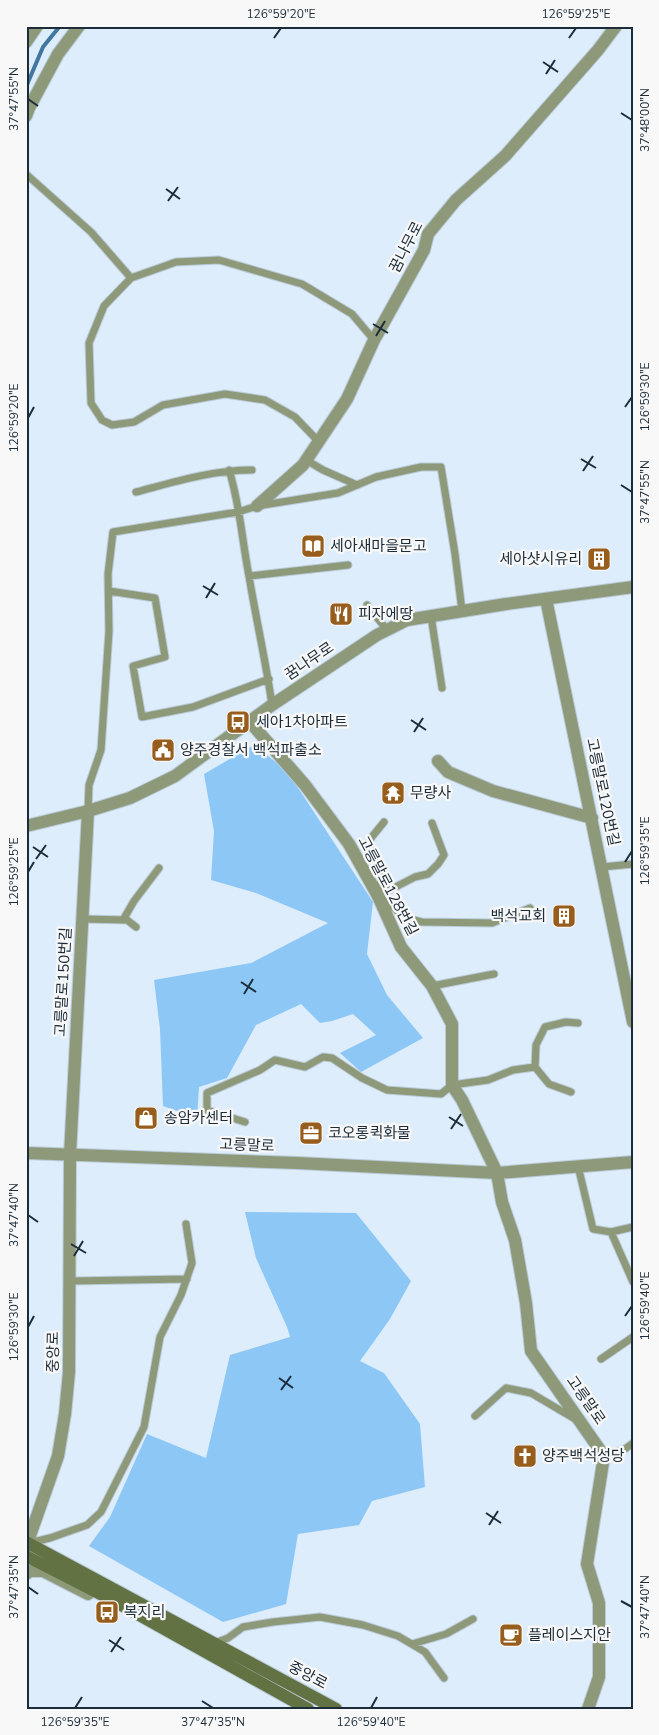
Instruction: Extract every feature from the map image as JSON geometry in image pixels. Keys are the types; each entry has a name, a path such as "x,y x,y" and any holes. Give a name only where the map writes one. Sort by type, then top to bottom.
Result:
{"main road":[{"name":"중앙로","path":"27,1547 116,1602 308,1709"},
{"name":"중앙로","path":"27,1547 215,1643 336,1709"}],"street":[{"path":"26,42 37,26"},
{"path":"26,116 58,54 79,26"},
{"name":"꿈나무로","path":"257,506 302,465 347,399 374,340 424,250 428,234 456,200 505,156 598,50 616,26"},
{"name":"꿈나무로","path":"27,825 88,811 130,798 175,776 272,705 377,635 407,620 633,587"},
{"name":"고릉말로120번길","path":"546,599 630,997 633,1022"},
{"name":"고릉말로128번길","path":"250,722 305,785 349,844 378,896 401,946 432,986 452,1024 452,1084"},
{"path":"438,761 448,772 493,791 592,818"},
{"name":"고릉말로150번길","path":"70,1155 88,811"},
{"path":"452,1084 462,1100 497,1173"},
{"name":"고릉말로","path":"26,1153 298,1163 497,1173 633,1162"},
{"name":"중앙로","path":"27,1547 58,1456 65,1414 69,1372 70,1155"},
{"name":"고릉말로","path":"497,1173 502,1202 515,1240 526,1303 530,1350 604,1456"},
{"path":"588,1709 599,1677 599,1603 587,1564 604,1456"},
{"path":"26,1574 30,1571 43,1571 87,1594 116,1602"}],"lane":[{"path":"26,174 91,232 132,278"},
{"path":"318,441 295,417 265,400 225,394 162,405 134,422 112,425 102,420 91,403 89,343 104,306 132,278 176,262 219,260 302,284 352,314 374,340"},
{"path":"306,460 323,470 357,484"},
{"path":"88,811 89,785 101,750 109,631 108,574 113,532 238,512 257,506 338,493 376,477 421,467 441,467 462,611"},
{"path":"136,492 229,470 252,470"},
{"path":"229,470 236,493 248,576 272,705"},
{"path":"248,576 348,565"},
{"path":"109,591 155,598 165,656 133,666 142,717 193,707 268,679"},
{"path":"367,605 387,630"},
{"path":"432,616 442,688"},
{"path":"378,896 382,872 368,845 371,838 384,822"},
{"path":"378,896 416,876 428,874 438,864 444,855 432,823"},
{"path":"602,867 633,864"},
{"path":"123,920 158,868"},
{"path":"378,896 406,918 422,922 492,923 530,908"},
{"path":"83,919 127,920 136,927"},
{"path":"432,986 494,974"},
{"path":"571,1092 549,1084 535,1067 536,1045 545,1027 566,1022 578,1023"},
{"path":"245,1122 207,1110 207,1093 260,1070 275,1060 305,1067 324,1057 332,1058 362,1078 387,1090 441,1094 452,1084 488,1080 513,1070 535,1067"},
{"path":"578,1166 593,1229 612,1232 633,1227"},
{"path":"27,1547 87,1525 101,1512 144,1427 160,1337 181,1296 192,1263 186,1224"},
{"path":"612,1232 633,1282"},
{"path":"70,1281 187,1279"},
{"path":"601,1359 633,1337"},
{"path":"475,1416 506,1388 531,1393 582,1422"},
{"path":"604,1456 625,1449 633,1443"},
{"path":"215,1643 228,1638 243,1628 273,1622 320,1617 372,1628 398,1636 426,1652 444,1678"},
{"path":"412,1644 446,1634 473,1619"}],"shaded area":[{"path":"254,745 287,771 373,902 367,954 387,995 423,1038 361,1072 340,1053 376,1035 353,1014 320,1023 301,1004 256,1025 227,1078 199,1087 197,1118 163,1106 160,1029 154,980 251,963 328,923 256,893 211,880 214,831 204,774"},
{"path":"245,1212 356,1213 411,1281 390,1319 360,1361 384,1373 420,1424 425,1487 372,1501 359,1525 298,1534 286,1604 223,1622 89,1546 110,1517 147,1434 206,1458 230,1355 290,1337 256,1258"}],"waterway":[{"path":"26,87 43,47 60,26"}],"place":[{"name":"세아새마을문고","path":"313,546"},
{"name":"세아샷시유리","path":"599,559"},
{"name":"피자에땅","path":"341,614"},
{"name":"세아1차아파트","path":"238,722"},
{"name":"양주경찰서 백석파출소","path":"163,750"},
{"name":"무량사","path":"393,793"},
{"name":"백석교회","path":"564,916"},
{"name":"송암카센터","path":"146,1118"},
{"name":"코오롱퀵화물","path":"311,1133"},
{"name":"양주백석성당","path":"525,1456"},
{"name":"복지리","path":"107,1612"},
{"name":"플레이스지안","path":"511,1635"}]}
